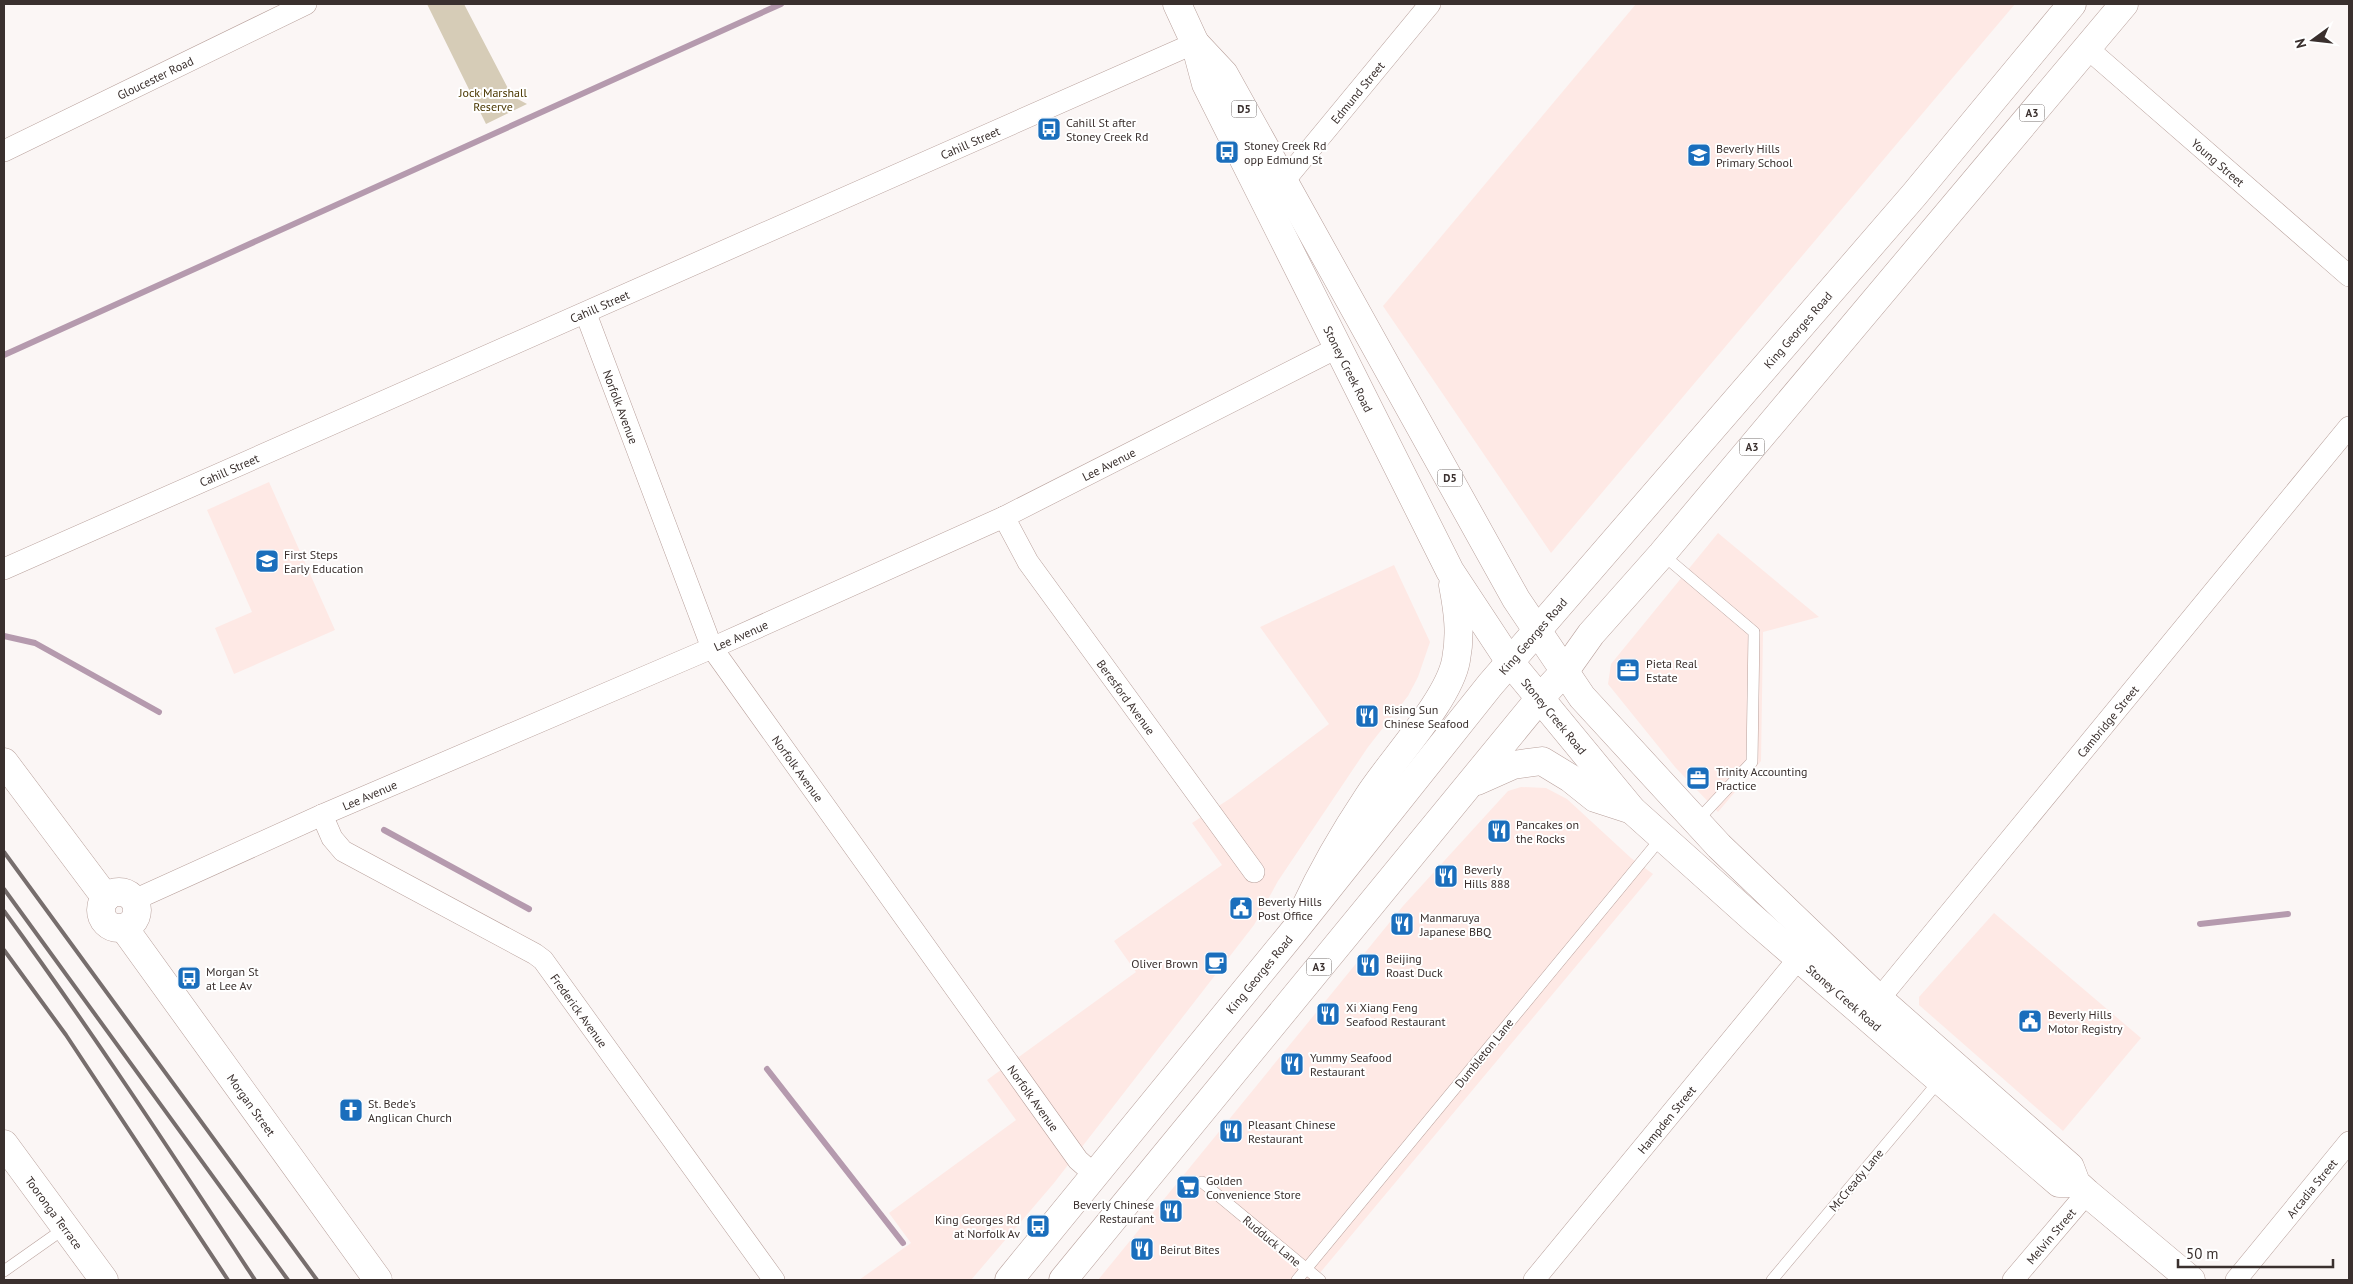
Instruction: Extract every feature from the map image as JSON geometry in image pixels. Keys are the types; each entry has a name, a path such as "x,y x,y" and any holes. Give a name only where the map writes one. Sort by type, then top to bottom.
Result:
{"main road":[{"name":"Stoney Creek Road","path":"1177,4 1195,43 1206,84 1337,348 1450,571 1510,662 1632,810 1799,958 1872,1007 2070,1166 2082,1188 2191,1280"},
{"name":"King Georges Road","path":"1009,1280 1294,931 1536,630 1563,602 1914,195 2072,4"},
{"name":"A3","path":"1063,1280 1540,698 1564,672 1590,634 1662,554 2124,4"},
{"name":"Stoney Creek Road","path":"1195,43 1224,74 1536,630 1582,697 1696,822 1940,1080 2059,1183 2082,1188"},
{"path":"1294,931 1321,875 1368,797 1444,690 1456,661 1459,615 1450,571"},
{"path":"1471,783 1513,765 1542,761 1570,778 1595,798 1632,810"},
{"path":"4,762 106,898"},
{"path":"122,892 128,894 134,900 137,916 134,921 124,928 112,928 103,920 101,908 106,898 110,894 122,892"},
{"name":"Morgan Street","path":"124,928 378,1280"},
{"name":"Tooronga Terrace","path":"4,1144 104,1280"}],"street":[{"name":"Gloucester Road","path":"4,151 306,4"},
{"name":"Edmund Street","path":"1284,181 1430,4"},
{"name":"Cahill Street","path":"4,569 586,314 1195,43"},
{"name":"Young Street","path":"2087,48 2349,276"},
{"name":"Norfolk Avenue","path":"586,314 712,648 1078,1160 1095,1175"},
{"name":"Lee Avenue","path":"134,900 322,816 712,648 1004,517 1337,348"},
{"name":"Cambridge Street","path":"1872,1007 2349,427"},
{"name":"Beresford Avenue","path":"1004,517 1028,562 1254,872"},
{"name":"Frederick Avenue","path":"322,816 332,838 343,850 543,960 774,1280"},
{"name":"Hampden Street","path":"1534,1280 1799,958"},
{"name":"Arcadia Street","path":"2236,1280 2349,1142"},
{"name":"Melvin Street","path":"2013,1280 2082,1188"}],"lane":[{"path":"1662,554 1754,632 1752,762 1696,822"},
{"name":"Dumbleton Lane","path":"1297,1280 1662,837"},
{"name":"McCready Lane","path":"1772,1280 1940,1080"},
{"name":"Rudduck Lane","path":"1202,1182 1320,1280"},
{"path":"4,1271 65,1228"}],"shaded area":[{"name":"Beverly Hills Primary School","path":"1636,4 2015,4 1551,553 1383,306"},
{"name":"First Steps Early Education","path":"269,482 335,630 234,674 215,628 252,612 207,510"},
{"path":"1718,533 1819,617 1763,632 1761,761 1718,812 1675,767 1608,684 1611,664"},
{"path":"1394,565 1430,642 1418,677 1408,696 1368,747 1278,881 1254,925 1054,1183 971,1280 859,1280 911,1243 889,1213 1016,1120 987,1080 1136,972 1114,941 1222,865 1192,823 1231,798 1329,724 1260,627"},
{"path":"1521,787 1546,788 1567,799 1631,858 1653,874 1314,1280 1098,1280 1403,906 1508,791"},
{"name":"Beverly Hills Motor Registry","path":"1994,913 2141,1038 2063,1131 1919,1005 1919,997"}],"green space":[{"name":"Jock Marshall Reserve","path":"427,4 464,4 512,96 527,104 486,124"}],"waterway":[{"path":"4,355 781,4"},
{"path":"4,636 35,643 159,712"},
{"path":"384,830 529,909"},
{"path":"2200,924 2288,914"},
{"path":"767,1069 903,1243"}],"railway":[{"path":"4,852 317,1280"},
{"path":"4,889 288,1280"},
{"path":"4,911 163,1140 255,1280"},
{"path":"4,950 66,1035 228,1280"}],"place":[{"name":"Cahill St after Stoney Creek Rd","path":"1049,129"},
{"name":"Stoney Creek Rd opp Edmund St","path":"1227,152"},
{"name":"Beverly Hills Primary School","path":"1699,155"},
{"name":"First Steps Early Education","path":"267,561"},
{"name":"Pieta Real Estate","path":"1628,670"},
{"name":"Rising Sun Chinese Seafood","path":"1367,716"},
{"name":"Trinity Accounting Practice","path":"1698,778"},
{"name":"Pancakes on the Rocks","path":"1499,831"},
{"name":"Beverly Hills 888","path":"1446,876"},
{"name":"Beverly Hills Post Office","path":"1241,908"},
{"name":"Manmaruya Japanese BBQ","path":"1402,924"},
{"name":"Oliver Brown","path":"1216,963"},
{"name":"Beijing Roast Duck","path":"1368,965"},
{"name":"Morgan St at Lee Av","path":"189,978"},
{"name":"Xi Xiang Feng Seafood Restaurant","path":"1328,1014"},
{"name":"Beverly Hills Motor Registry","path":"2030,1021"},
{"name":"Yummy Seafood Restaurant","path":"1292,1064"},
{"name":"St. Bede's Anglican Church","path":"351,1110"},
{"name":"Pleasant Chinese Restaurant","path":"1231,1131"},
{"name":"Golden Convenience Store","path":"1188,1187"},
{"name":"Beverly Chinese Restaurant","path":"1171,1211"},
{"name":"King Georges Rd at Norfolk Av","path":"1038,1226"},
{"name":"Beirut Bites","path":"1142,1249"}]}
